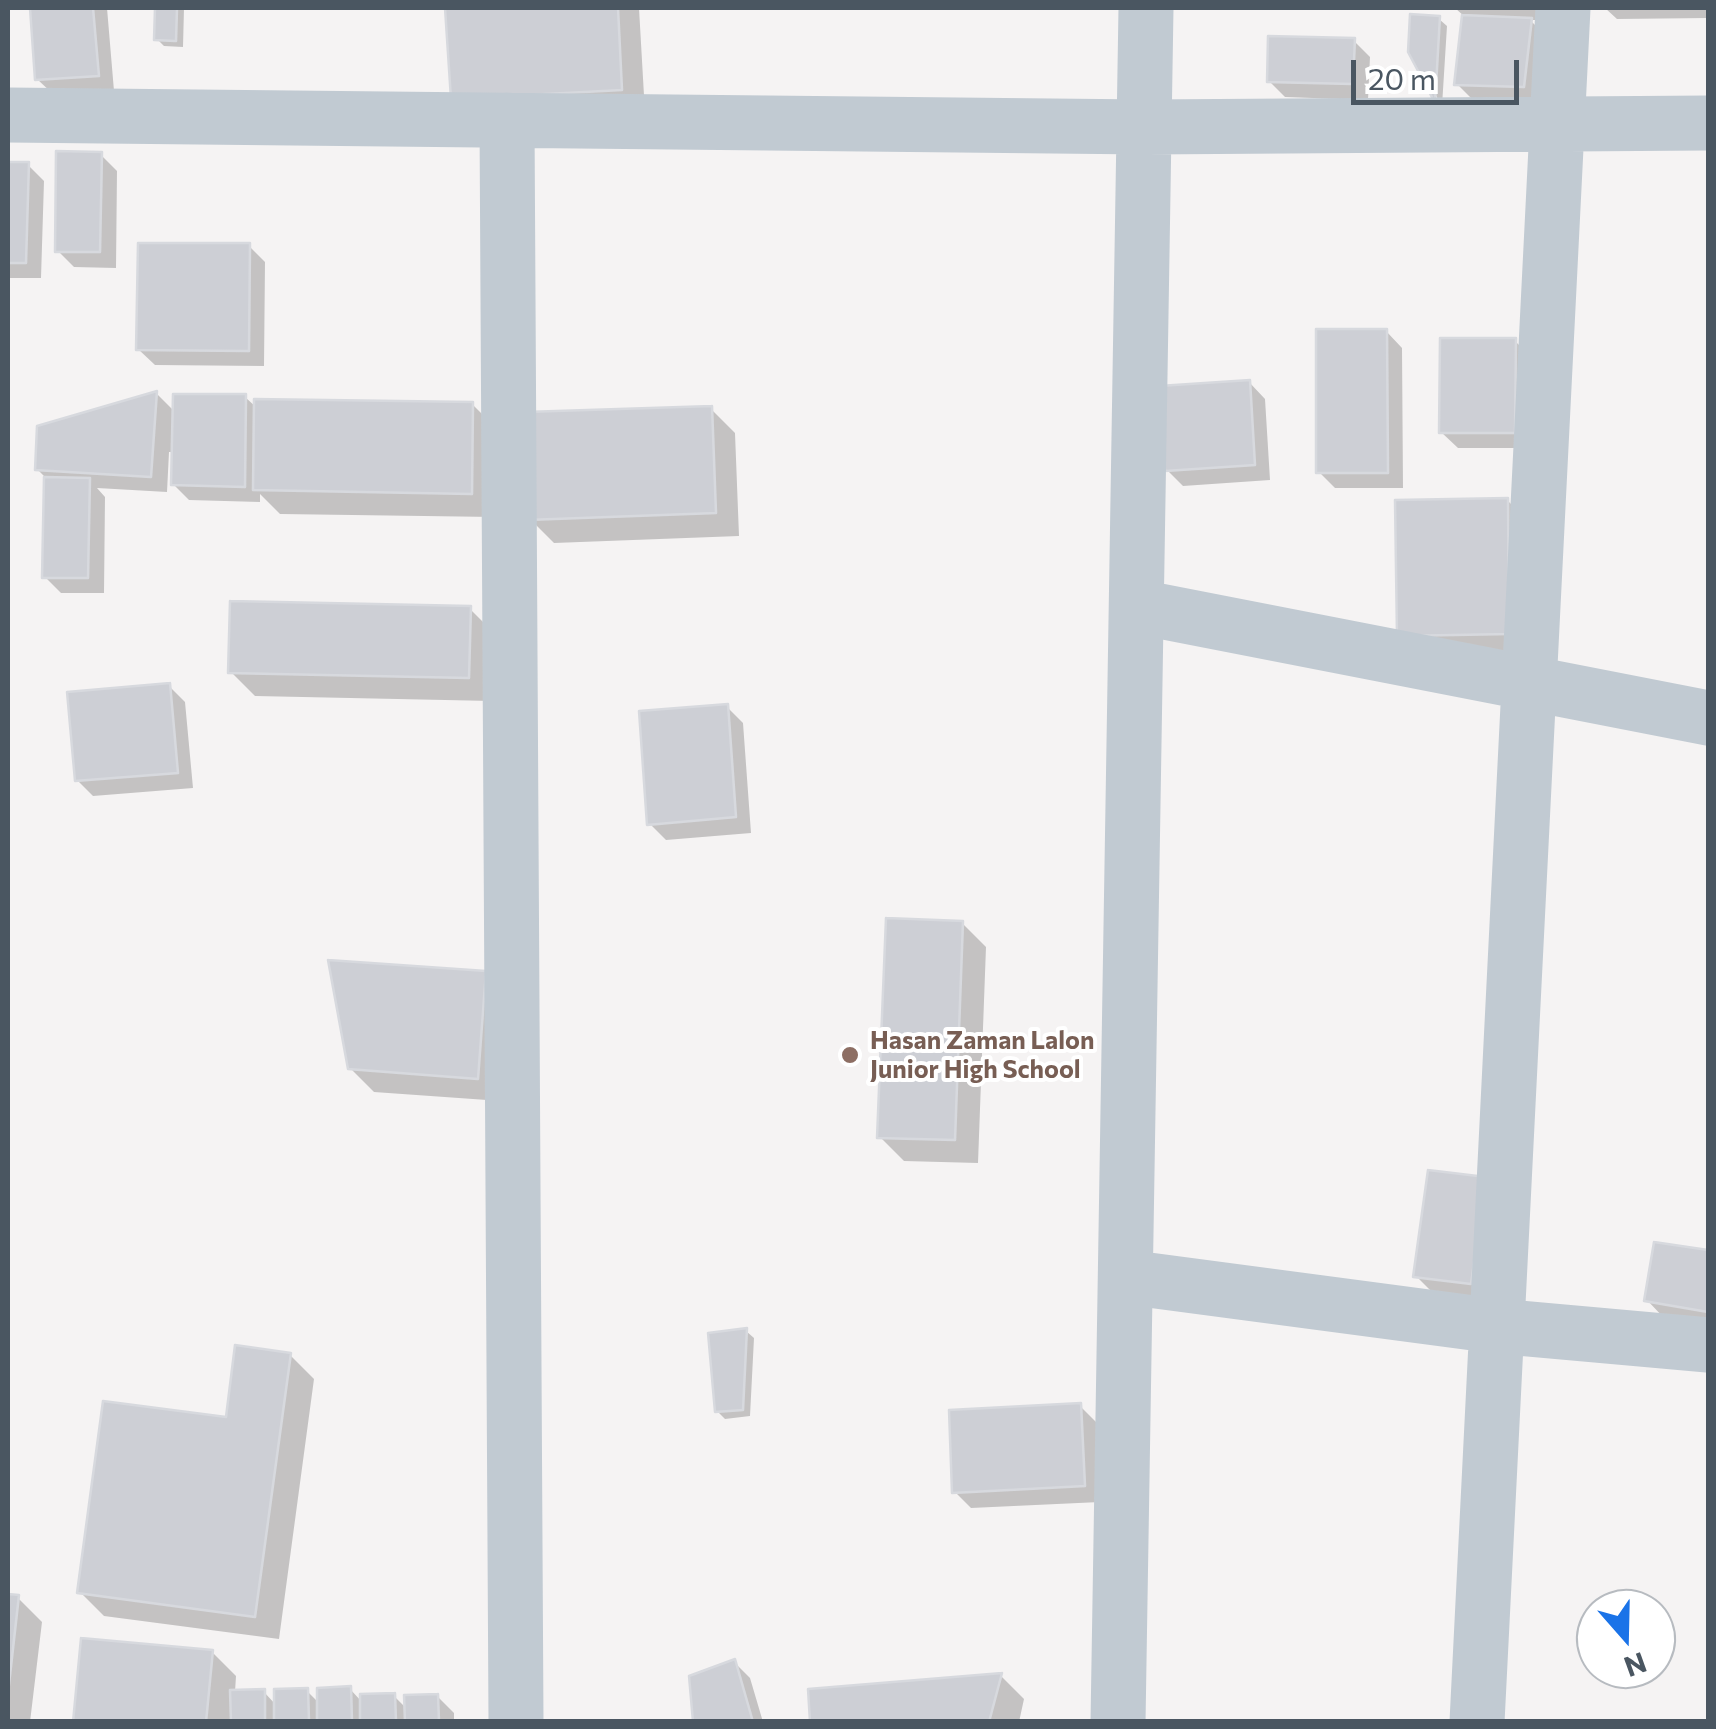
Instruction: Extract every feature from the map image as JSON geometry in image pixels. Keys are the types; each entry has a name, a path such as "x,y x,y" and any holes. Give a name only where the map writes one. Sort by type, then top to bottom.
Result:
{"street":[{"path":"1118,1722 1146,8"},
{"path":"1477,1722 1563,8"},
{"path":"8,115 1147,127 1708,124"},
{"path":"507,120 516,1722"},
{"path":"1139,606 1708,718"},
{"path":"1126,1277 1496,1326 1708,1345"}],"building":[{"path":"30,8 93,8 99,76 35,80"},
{"path":"155,8 177,8 176,41 154,40"},
{"path":"445,8 618,8 622,90 451,99"},
{"path":"1410,14 1440,16 1435,103 1408,52"},
{"path":"1462,15 1532,18 1524,87 1454,85"},
{"path":"1268,36 1355,38 1353,84 1267,82"},
{"path":"56,151 102,152 100,252 55,252"},
{"path":"8,162 29,162 26,263 8,263"},
{"path":"138,243 250,243 249,351 136,350"},
{"path":"1316,329 1387,329 1388,473 1316,473"},
{"path":"1440,338 1516,338 1515,433 1439,433"},
{"path":"1250,380 1255,465 1165,471 1159,386"},
{"path":"157,391 151,477 35,470 37,426"},
{"path":"173,394 246,394 245,487 171,485"},
{"path":"254,399 473,402 472,494 253,490"},
{"path":"712,406 716,513 527,520 525,412"},
{"path":"44,477 90,478 88,578 42,578"},
{"path":"1508,498 1509,634 1397,636 1395,500"},
{"path":"230,601 471,606 469,678 228,673"},
{"path":"170,683 178,773 75,781 67,692"},
{"path":"728,704 736,817 647,825 639,711"},
{"path":"886,918 963,921 955,1140 877,1138"},
{"path":"328,960 486,971 478,1079 348,1069"},
{"path":"1428,1170 1486,1177 1471,1284 1413,1277"},
{"path":"1654,1242 1708,1250 1708,1312 1644,1301"},
{"path":"747,1328 743,1410 715,1412 708,1333"},
{"path":"235,1345 291,1353 255,1617 77,1593 103,1401 226,1417"},
{"path":"1081,1403 1085,1486 952,1493 949,1410"},
{"path":"8,1594 19,1595 8,1693"},
{"path":"81,1638 213,1650 206,1722 73,1722"},
{"path":"735,1659 753,1722 693,1722 689,1676"},
{"path":"1002,1673 989,1722 810,1722 808,1689"},
{"path":"351,1686 352,1722 317,1722 317,1688"},
{"path":"308,1688 309,1722 274,1722 274,1689"},
{"path":"265,1689 265,1722 231,1722 230,1690"},
{"path":"395,1693 396,1722 360,1722 360,1694"},
{"path":"438,1694 439,1722 405,1722 404,1695"}],"place":[{"name":"Hasan Zaman Lalon Junior High School","path":"850,1055"}]}
